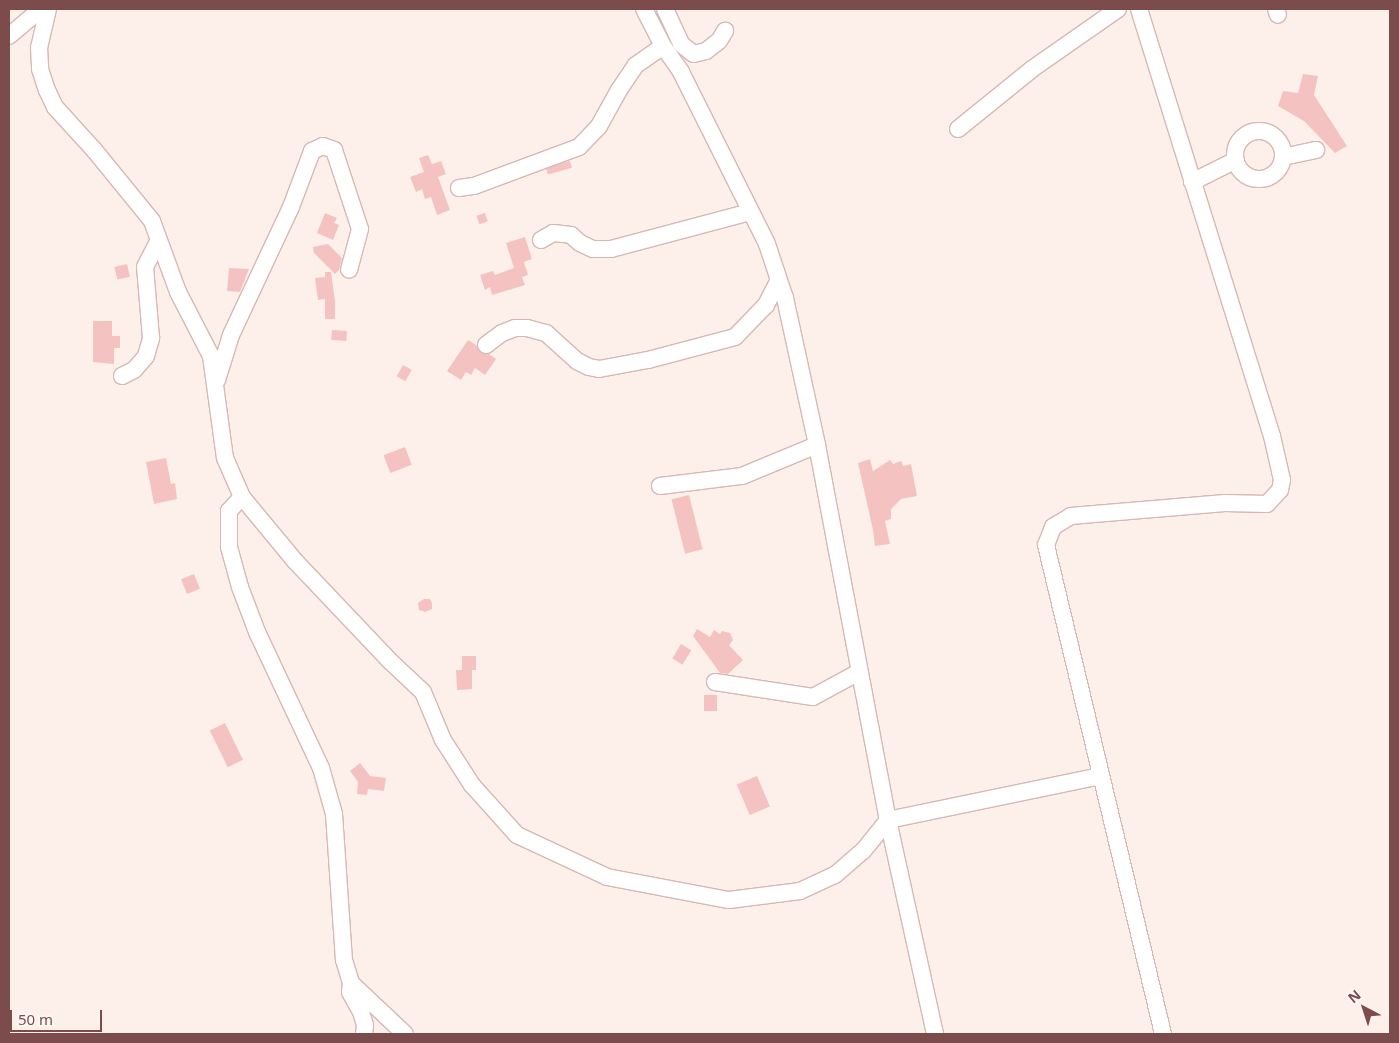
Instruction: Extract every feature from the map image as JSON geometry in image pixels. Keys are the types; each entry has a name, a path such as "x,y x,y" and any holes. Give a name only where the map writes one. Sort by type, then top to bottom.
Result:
{"street":[{"path":"9,36 41,9"},
{"path":"48,9 39,47 40,69 47,90 55,107 152,221 178,292 211,356 225,458 242,497 260,522 306,574 391,662 423,692 443,740 472,785 517,835 607,877 729,900 800,892 835,875 863,852 888,820 1100,776"},
{"path":"644,9 663,46 681,72 750,212 768,244 785,298 817,445 888,820 935,1034"},
{"path":"665,9 681,44 694,54 700,54 713,46 719,41 725,31"},
{"path":"958,129 1032,69 1118,9"},
{"path":"1139,9 1272,436 1282,480 1280,490 1267,504 1225,503 1071,516 1053,527 1046,545 1163,1034"},
{"path":"459,188 474,186 579,147 599,126 636,64 663,46"},
{"path":"1268,133 1276,138 1282,147 1283,157 1281,166 1274,174 1266,178 1256,179 1247,176 1240,169 1236,160 1236,150 1240,141 1248,134 1268,133"},
{"path":"216,384 231,335 291,207 312,150 323,146 334,150 360,229 349,270"},
{"path":"1283,157 1316,150"},
{"path":"1192,182 1236,160"},
{"path":"541,240 553,233 571,235 580,243 593,249 611,249 750,212"},
{"path":"122,376 134,370 146,356 151,338 145,267 159,240"},
{"path":"486,345 502,333 515,328 526,328 546,333 577,361 589,367 599,369 648,360 735,337 766,305 779,280"},
{"path":"660,486 742,476 817,445"},
{"path":"242,497 229,511 229,548 240,587 257,632 321,768 334,814 344,960 351,984 350,992 361,1012 365,1025 364,1034"},
{"path":"715,682 813,697 859,672"},
{"path":"351,984 405,1034"}],"building":[{"path":"1303,74 1318,76 1314,95 1347,146 1335,153 1304,121 1278,106 1283,91 1298,93"},
{"path":"428,155 432,164 441,161 446,174 438,177 450,210 437,215 431,197 425,199 422,189 416,192 410,177 424,172 419,158"},
{"path":"570,161 572,168 548,175 546,168"},
{"path":"325,213 337,218 334,223 339,225 333,240 317,233"},
{"path":"485,213 488,222 479,224 476,216"},
{"path":"525,237 532,259 524,262 528,275 522,277 525,285 492,295 490,287 485,290 480,275 493,271 495,275 514,268 506,243"},
{"path":"328,244 342,258 339,270 335,274 314,253 313,247"},
{"path":"127,264 130,277 117,280 114,267"},
{"path":"229,268 249,269 240,292 227,291"},
{"path":"325,272 331,272 335,301 335,319 325,319 325,299 318,300 315,278 325,277"},
{"path":"93,321 112,321 112,336 120,336 120,348 114,348 114,364 93,362"},
{"path":"332,330 347,331 346,341 331,340"},
{"path":"468,340 476,345 482,354 489,354 496,359 485,375 475,368 471,375 466,372 461,380 447,371"},
{"path":"403,365 412,370 405,381 397,376"},
{"path":"405,447 412,465 390,473 384,455"},
{"path":"166,458 171,484 175,483 177,499 154,504 146,462"},
{"path":"870,459 873,471 890,460 893,464 901,461 903,466 911,464 917,496 901,499 891,509 891,519 885,521 890,544 875,546 858,463"},
{"path":"689,495 703,549 685,554 672,499"},
{"path":"194,574 200,589 187,594 181,579"},
{"path":"424,599 430,599 432,603 432,609 425,612 419,610 418,603"},
{"path":"697,629 710,637 714,630 720,634 722,631 730,633 733,640 729,645 743,660 728,674 720,673 693,636"},
{"path":"681,644 691,650 683,665 672,659"},
{"path":"462,656 476,656 476,670 472,670 472,689 457,690 456,670 462,670"},
{"path":"704,695 717,695 717,711 704,711"},
{"path":"225,723 243,760 228,767 210,730"},
{"path":"360,763 370,776 386,778 384,791 368,789 367,795 357,794 358,782 350,771"},
{"path":"757,776 770,806 750,815 737,785"}]}
